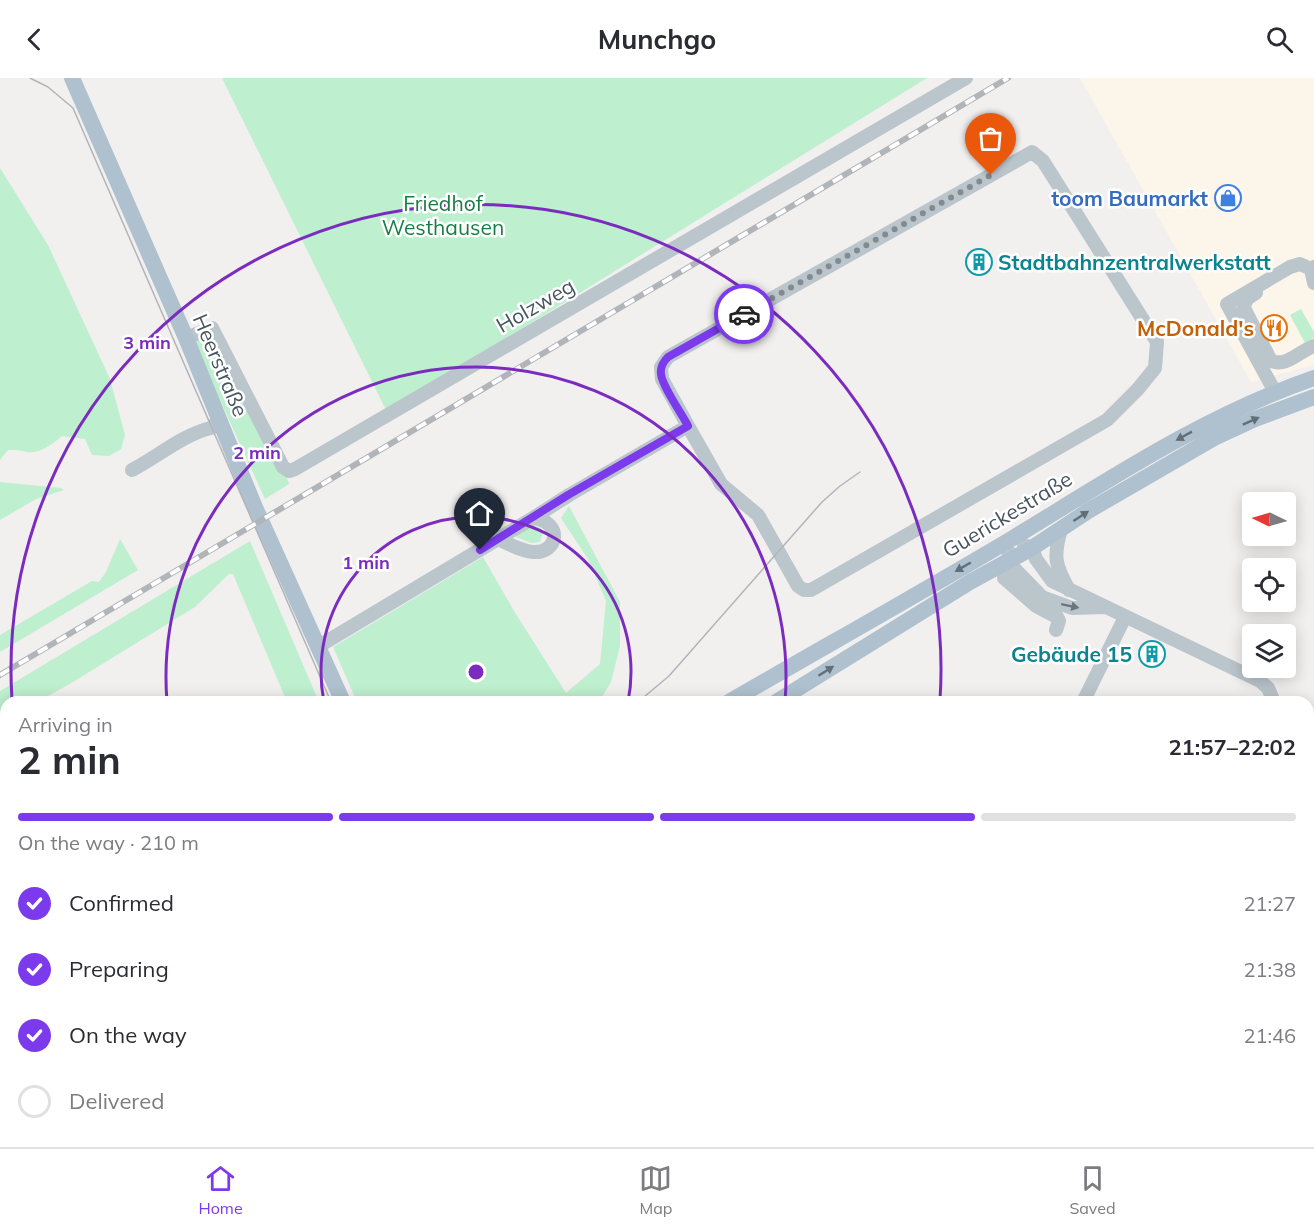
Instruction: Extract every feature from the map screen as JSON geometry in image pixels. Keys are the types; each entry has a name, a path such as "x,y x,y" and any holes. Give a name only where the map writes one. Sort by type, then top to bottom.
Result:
{"main road":[{"name":"Heerstraße","path":"72,78 186,338 255,505 340,696"},
{"name":"Guerickestraße","path":"739,696 1219,417 1275,392 1314,378"},
{"name":"Guerickestraße","path":"786,696 970,582 1032,548 1088,511 1214,438 1314,396"}],"lane":[{"name":"Holzweg","path":"186,338 212,328 283,467 289,471 295,470 966,78"},
{"path":"1032,153 1043,161 1157,342 1155,368 1107,420 807,590 798,586 758,515 721,484 688,426 662,379 661,368 668,357 1032,153"},
{"path":"1275,392 1227,304 1283,270 1310,271"},
{"path":"1310,271 1248,298 1244,308 1264,343 1264,352 1271,361 1278,364 1285,363 1301,351 1314,346"},
{"path":"132,470 154,459 199,430 211,428 219,419"},
{"path":"319,646 568,495 688,426"},
{"path":"498,539 532,552 548,549 555,533 552,526 544,520 532,518"},
{"path":"1061,529 1055,558 1069,590"},
{"path":"1056,630 1059,621 1057,617 1036,606 1004,578 1008,562 1009,540 1032,548 1036,559 1052,581 1260,681 1268,688 1271,696"},
{"path":"1008,562 1042,597 1072,608 1105,607"},
{"path":"1086,696 1125,617"}],"shaded area":[{"path":"1080,78 1314,78 1314,365 1251,382"}],"green space":[{"name":"Friedhof Westhausen","path":"222,78 927,78 387,412"},
{"path":"0,168 48,245 110,379 125,435 121,449 109,456 92,455 85,439 62,436 41,450 27,452 8,450 0,460"},
{"path":"1301,309 1314,332 1314,338 1305,343 1290,315"},
{"path":"212,328 283,467 289,484 265,499 191,336"},
{"path":"0,482 64,490 36,499 0,520"},
{"path":"569,506 620,602 620,646 611,682 603,696 354,696 333,647 483,557 566,693 600,664 606,601 588,559 561,518"},
{"path":"532,525 541,528 543,532 540,542 531,543 514,536"},
{"path":"120,539 138,570 0,652 0,635 92,581 99,582 106,572"},
{"path":"250,541 316,696 284,696 233,574 229,574 195,607 48,696 0,696 0,691"}],"tram line":[{"path":"30,78 48,87 73,108 328,696"},
{"path":"645,696 669,676 822,502 860,472"}],"railway":[{"path":"0,675 1008,78"}],"way so far":[{"path":"744,314 991,175"}],"place":[{"name":"toom Baumarkt","path":"1228,198"},
{"name":"Stadtbahnzentralwerkstatt","path":"979,262"},
{"name":"McDonald's","path":"1274,328"},
{"name":"Gebäude 15","path":"1152,654"}],"route":[{"path":"480,550 568,495 688,426 662,379 660,373 663,362 744,314"}]}
